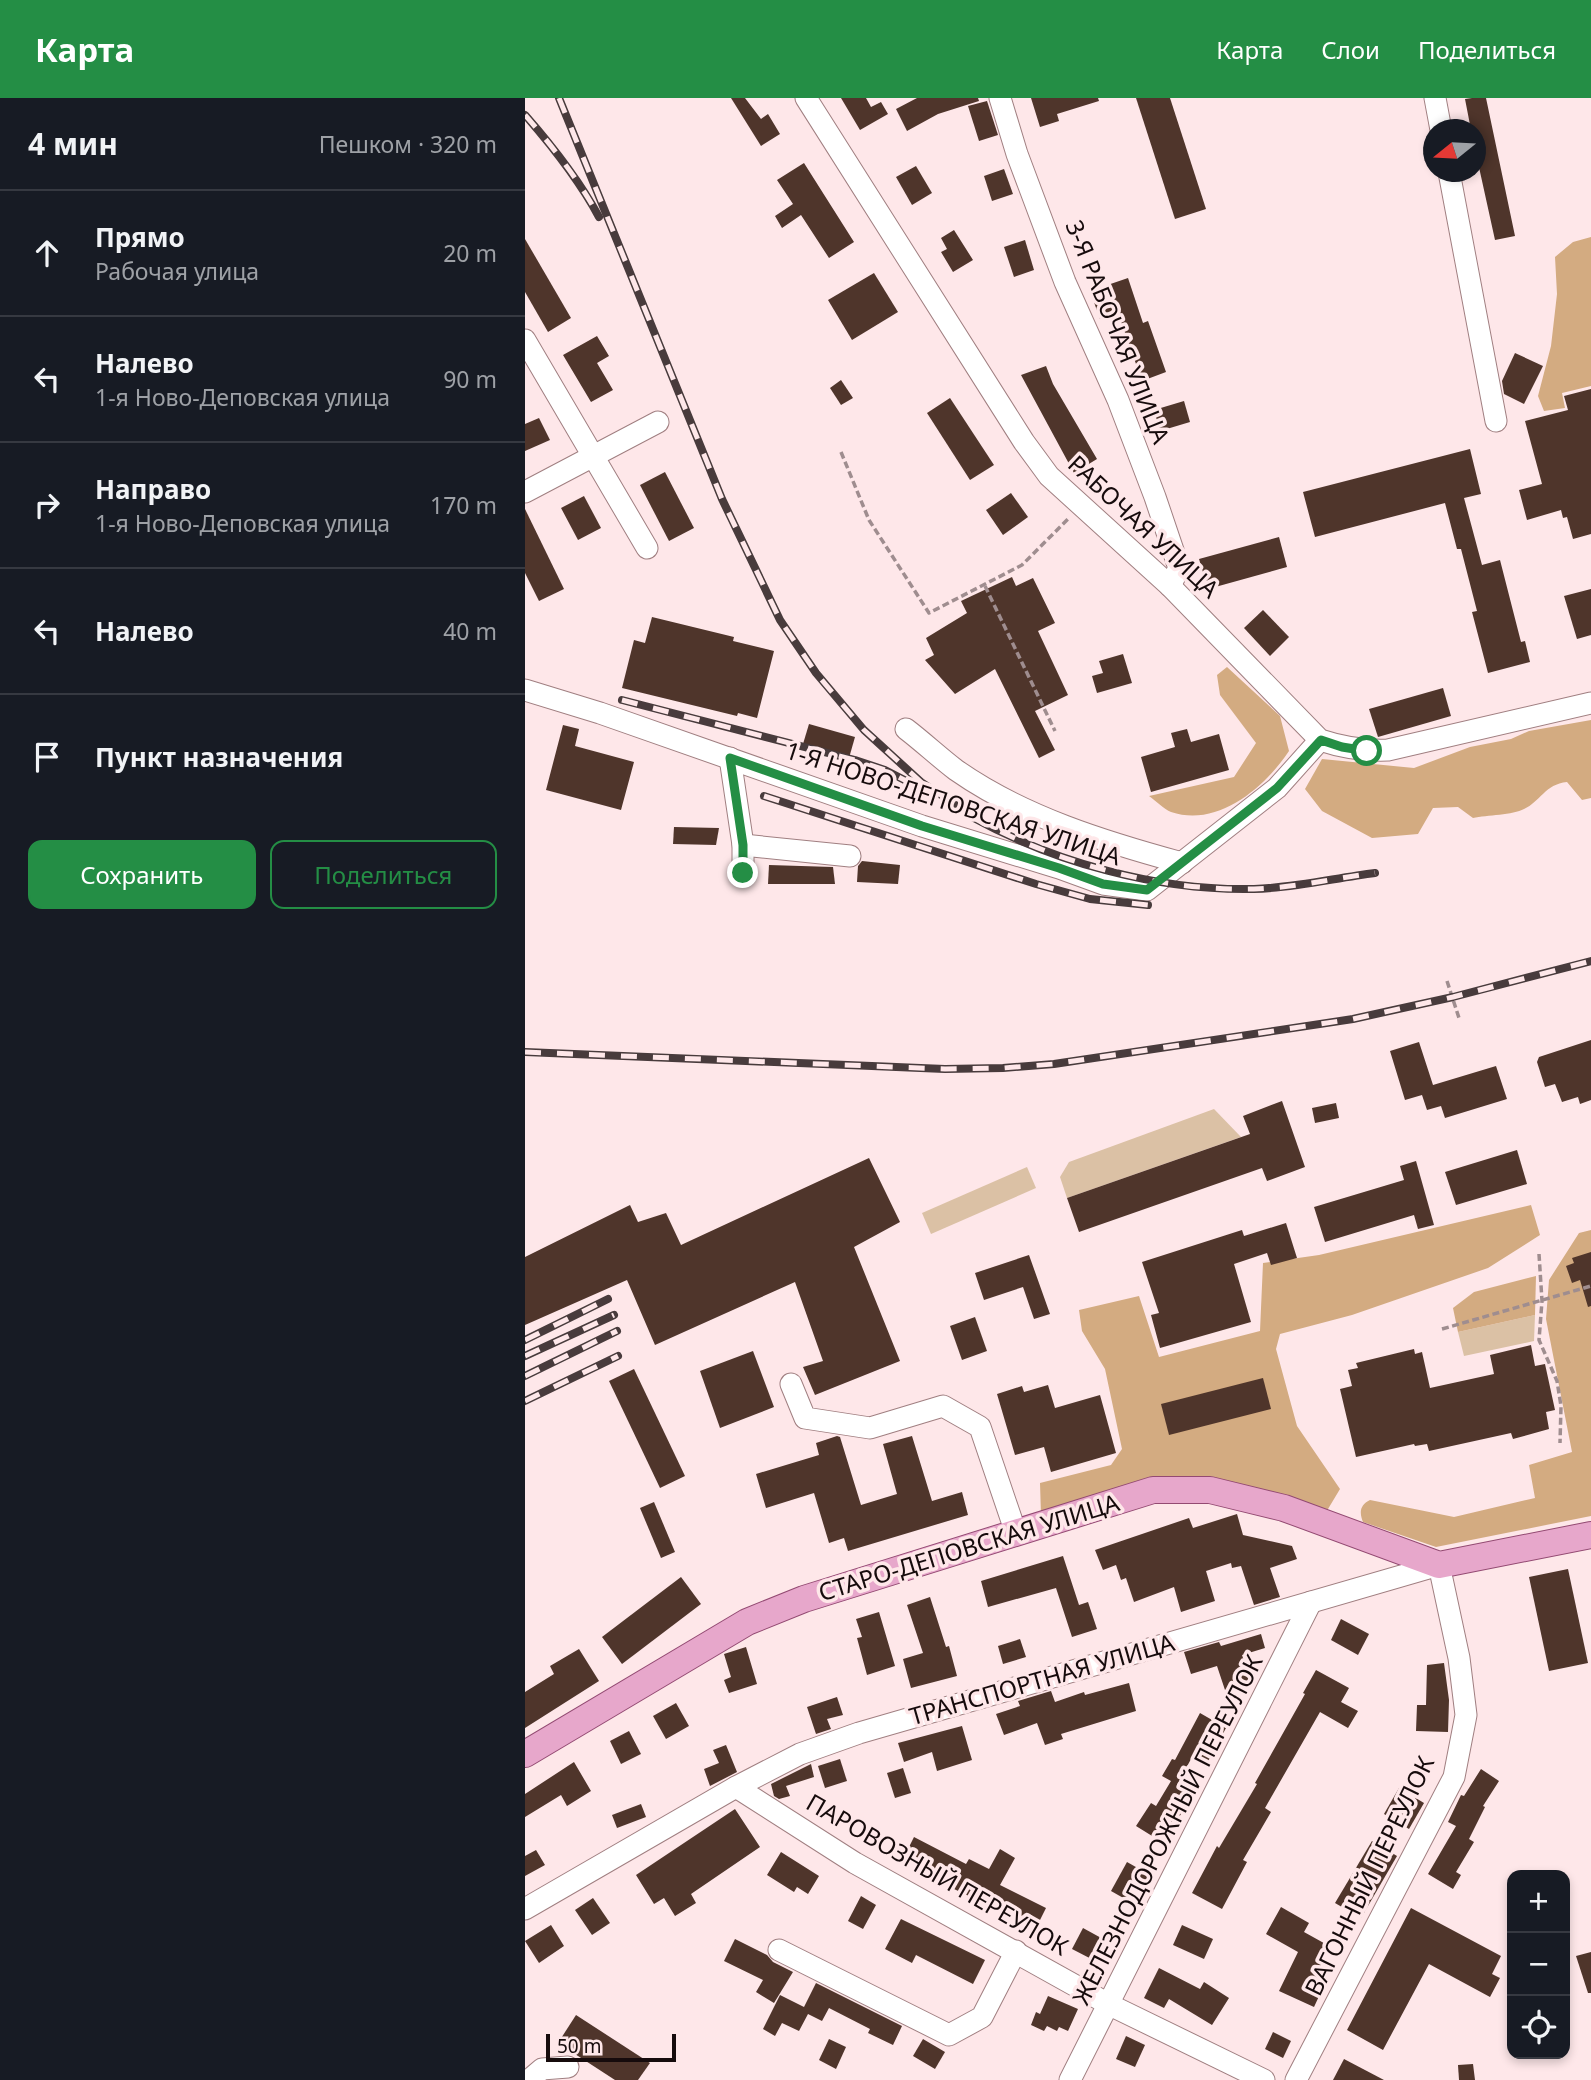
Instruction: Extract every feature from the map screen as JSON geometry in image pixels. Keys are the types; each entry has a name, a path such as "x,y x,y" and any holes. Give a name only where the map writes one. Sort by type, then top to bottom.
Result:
{"main road":[{"name":"СТАРО-ДЕПОВСКАЯ УЛИЦА","path":"525,1754 747,1622 804,1599 1153,1490 1210,1490 1284,1508 1439,1565"},
{"name":"ТРАНСПОРТНАЯ УЛИЦА","path":"1439,1565 1591,1535"}],"street":[{"name":"РАБОЧАЯ УЛИЦА","path":"806,98 1024,442 1049,476 1170,586 1321,740"},
{"name":"3-Я РАБОЧАЯ УЛИЦА","path":"1000,98 1017,154 1065,282 1118,400 1155,496 1179,568 1170,586"},
{"path":"1435,98 1439,119"},
{"path":"1451,182 1496,421"},
{"path":"525,340 647,548"},
{"path":"525,492 658,422"},
{"name":"1-Я НОВО-ДЕПОВСКАЯ УЛИЦА","path":"525,690 600,713 922,826 1103,884 1147,890 1277,788 1321,740"},
{"path":"1321,740 1367,751 1388,750 1591,703"},
{"path":"906,729 957,770 1021,807 1093,836 1182,863"},
{"path":"730,758 743,845 743,873"},
{"path":"743,845 850,856"},
{"path":"791,1384 805,1418 870,1428 943,1406 979,1427 1016,1533"},
{"name":"ТРАНСПОРТНАЯ УЛИЦА","path":"525,1909 736,1787 800,1754 859,1733 1439,1565"},
{"name":"ВАГОННЫЙ ПЕРЕУЛОК","path":"1296,2080 1454,1777 1466,1715 1458,1658 1439,1565"},
{"name":"ЖЕЛЕЗНОДОРОЖНЫЙ ПЕРЕУЛОК","path":"1070,2080 1311,1602"},
{"name":"ПАРОВОЗНЫЙ ПЕРЕУЛОК","path":"736,1787 855,1863 1110,2005 1265,2080"},
{"path":"779,1950 949,2035 982,2017 1016,1951"},
{"path":"529,2080 542,2069 568,2067"}],"path":[{"path":"841,452 869,520 929,613 1021,565 1080,506"},
{"path":"985,586 1055,731"},
{"path":"1447,981 1459,1018"},
{"path":"1539,1254 1542,1301 1539,1340 1557,1381 1561,1406 1560,1443"},
{"path":"1441,1329 1591,1286"}],"shaded area":[{"path":"1591,237 1591,386 1562,393 1565,408 1544,411 1538,396 1551,346 1557,294 1555,257 1573,242"},
{"path":"1227,667 1280,716 1289,751 1267,778 1239,801 1206,814 1171,812 1149,796 1234,777 1256,743 1220,695 1217,675"},
{"path":"1591,720 1591,798 1582,800 1567,782 1559,783 1530,806 1519,811 1473,818 1458,807 1433,808 1418,834 1372,838 1322,811 1305,789 1322,759 1414,768 1470,747 1511,739 1529,731"},
{"path":"1214,1109 1241,1137 1067,1198 1060,1177 1069,1162"},
{"path":"1027,1167 1036,1188 931,1234 922,1213"},
{"path":"1531,1205 1540,1235 1488,1268 1352,1315 1280,1334 1276,1349 1297,1426 1340,1489 1325,1514 1210,1483 1041,1515 1040,1483 1111,1465 1122,1449 1105,1369 1082,1331 1079,1310 1139,1296 1159,1357 1260,1331 1263,1263 1319,1255"},
{"path":"1591,1230 1591,1516 1436,1547 1363,1522 1361,1509 1370,1500 1454,1517 1535,1498 1529,1465 1572,1452 1546,1319 1549,1280 1579,1233"},
{"path":"1536,1276 1535,1315 1458,1332 1453,1308 1474,1292"},
{"path":"1535,1315 1534,1341 1464,1356 1458,1332"}],"building":[{"path":"731,98 745,98 761,119 768,114 780,134 761,146"},
{"path":"841,98 866,98 871,107 881,102 888,114 860,130"},
{"path":"917,98 978,98 979,101 938,114 907,131 896,109"},
{"path":"1031,98 1098,98 1099,101 1057,114 1059,121 1040,127"},
{"path":"1136,98 1170,98 1206,209 1175,219"},
{"path":"1486,98 1515,236 1495,240 1482,182 1486,182 1486,119 1469,119 1465,99"},
{"path":"987,101 998,135 979,141 968,106"},
{"path":"804,163 854,242 829,258 801,215 782,228 775,216 793,204 777,180"},
{"path":"916,166 932,193 912,205 896,177"},
{"path":"1004,169 1013,194 992,201 984,176"},
{"path":"954,230 973,260 953,272 941,252 947,249 941,238"},
{"path":"525,239 571,318 548,332 525,292"},
{"path":"1025,240 1034,270 1014,277 1004,247"},
{"path":"874,273 898,312 852,340 828,300"},
{"path":"1128,278 1143,323 1148,321 1166,372 1142,381 1118,313 1100,319 1090,291"},
{"path":"597,336 609,356 597,363 613,390 591,402 563,355"},
{"path":"1515,353 1543,366 1524,404 1504,394 1502,381"},
{"path":"1046,366 1053,384 1097,459 1074,473 1021,375"},
{"path":"841,380 853,398 841,405 830,388"},
{"path":"1591,389 1591,534 1573,539 1567,517 1563,518 1561,510 1527,520 1519,490 1542,484 1525,421 1568,410 1564,396"},
{"path":"950,398 994,465 970,480 927,413"},
{"path":"1184,401 1190,422 1160,431 1154,410"},
{"path":"539,418 550,440 525,451 525,424"},
{"path":"1470,449 1481,494 1464,498 1482,565 1500,560 1521,642 1525,641 1530,662 1488,673 1472,612 1477,611 1461,549 1457,549 1445,503 1315,537 1303,492"},
{"path":"665,472 694,528 669,541 640,485"},
{"path":"1011,493 1028,517 1003,535 986,510"},
{"path":"584,496 601,528 578,540 561,508"},
{"path":"525,509 564,589 539,601 525,573"},
{"path":"1279,537 1287,567 1208,589 1199,559"},
{"path":"1012,577 1016,586 1033,578 1055,623 1038,631 1068,695 1035,711 1055,750 1039,758 995,669 955,694 925,660 934,655 926,638 967,613 961,601"},
{"path":"1591,589 1591,635 1577,639 1564,596"},
{"path":"1263,610 1289,637 1270,656 1244,628"},
{"path":"652,617 734,637 733,641 774,651 757,718 738,713 737,716 622,688 634,640 645,643"},
{"path":"1123,654 1132,683 1097,693 1092,676 1103,673 1099,661"},
{"path":"1443,688 1451,716 1378,737 1369,709"},
{"path":"809,724 855,737 849,758 803,744"},
{"path":"563,725 579,729 575,746 634,762 621,810 546,790"},
{"path":"1187,729 1191,742 1219,734 1229,770 1151,792 1141,757 1175,747 1171,733"},
{"path":"674,827 719,828 716,845 673,844"},
{"path":"862,861 900,865 898,884 857,882 858,866"},
{"path":"769,865 833,867 835,884 768,884"},
{"path":"1591,1040 1591,1100 1580,1104 1578,1097 1562,1102 1555,1084 1545,1087 1537,1062 1539,1057"},
{"path":"1419,1042 1433,1085 1496,1066 1507,1099 1445,1118 1441,1106 1427,1110 1422,1095 1405,1100 1390,1051"},
{"path":"1282,1101 1305,1167 1267,1181 1262,1168 1079,1232 1067,1198 1250,1134 1243,1116"},
{"path":"1336,1103 1339,1118 1315,1123 1312,1108"},
{"path":"1517,1150 1527,1184 1456,1205 1445,1172"},
{"path":"869,1158 900,1222 854,1247 900,1361 815,1395 803,1367 823,1361 795,1282 655,1345 627,1280 525,1325 525,1257 630,1205 638,1222 666,1213 681,1245"},
{"path":"1416,1161 1434,1225 1418,1229 1414,1215 1325,1242 1314,1207 1404,1180 1400,1166"},
{"path":"1286,1223 1297,1258 1271,1265 1267,1253 1234,1264 1251,1322 1160,1348 1151,1315 1159,1313 1142,1262 1242,1230 1244,1236"},
{"path":"1591,1252 1591,1306 1588,1307 1580,1280 1572,1283 1566,1266 1574,1263 1572,1258"},
{"path":"1029,1255 1050,1314 1034,1319 1023,1287 984,1300 975,1273"},
{"path":"975,1317 987,1351 962,1360 950,1326"},
{"path":"1531,1345 1535,1366 1545,1364 1555,1410 1546,1412 1549,1429 1513,1439 1511,1433 1429,1451 1427,1444 1414,1444 1356,1457 1340,1389 1352,1386 1348,1370 1358,1368 1356,1363 1414,1349 1415,1354 1422,1352 1430,1388 1494,1374 1490,1355"},
{"path":"753,1351 774,1407 720,1428 700,1371"},
{"path":"634,1369 685,1476 660,1488 609,1381"},
{"path":"1263,1378 1271,1409 1169,1435 1161,1404"},
{"path":"1048,1385 1055,1408 1100,1395 1116,1453 1051,1472 1044,1447 1015,1455 997,1394 1022,1386 1024,1392"},
{"path":"912,1436 932,1501 962,1492 968,1515 848,1551 844,1538 829,1543 814,1493 766,1508 756,1474 819,1455 816,1443 840,1437 861,1505 897,1494 883,1444"},
{"path":"654,1502 675,1552 661,1558 640,1508"},
{"path":"1237,1514 1243,1535 1292,1546 1297,1559 1270,1568 1280,1597 1254,1605 1241,1566 1232,1568 1231,1563 1206,1571 1215,1601 1181,1612 1174,1587 1134,1602 1126,1578 1121,1580 1116,1565 1103,1570 1095,1550 1189,1518 1193,1528"},
{"path":"1063,1556 1079,1605 1088,1602 1097,1629 1072,1637 1056,1588 988,1607 981,1581"},
{"path":"1568,1569 1588,1663 1549,1671 1529,1577"},
{"path":"681,1577 701,1604 622,1664 602,1637"},
{"path":"930,1597 946,1647 949,1646 957,1676 911,1688 903,1659 923,1653 907,1605"},
{"path":"879,1612 895,1666 867,1675 857,1638 862,1637 856,1619"},
{"path":"1341,1619 1369,1634 1358,1655 1331,1640"},
{"path":"1261,1634 1265,1648 1242,1655 1251,1682 1225,1690 1217,1666 1191,1674 1184,1652 1219,1642 1221,1646"},
{"path":"1020,1639 1026,1657 1003,1664 998,1646"},
{"path":"746,1647 757,1684 729,1693 724,1680 731,1677 724,1654"},
{"path":"579,1649 599,1681 525,1728 525,1692 554,1674 550,1666"},
{"path":"1444,1663 1449,1700 1448,1732 1416,1731 1417,1705 1426,1705 1427,1665"},
{"path":"1316,1670 1349,1688 1341,1702 1358,1711 1348,1728 1320,1712 1265,1808 1271,1812 1243,1860 1247,1862 1222,1909 1192,1893 1217,1846 1219,1848 1257,1784 1255,1783"},
{"path":"1129,1683 1136,1711 1061,1734 1063,1739 1045,1745 1037,1723 1004,1735 996,1714 1020,1706 1018,1701 1051,1691 1055,1702 1084,1692 1085,1695"},
{"path":"837,1697 843,1715 827,1719 831,1729 816,1734 807,1707"},
{"path":"676,1703 689,1726 666,1739 653,1716"},
{"path":"1200,1713 1226,1728 1205,1767 1191,1759 1177,1785 1192,1793 1165,1844 1136,1826 1151,1803 1156,1806 1171,1781 1162,1776 1172,1759 1175,1760"},
{"path":"962,1726 972,1760 937,1771 932,1752 904,1762 898,1743"},
{"path":"629,1731 641,1754 621,1764 610,1741"},
{"path":"726,1745 737,1772 710,1786 704,1769 719,1763 713,1750"},
{"path":"840,1759 847,1781 825,1788 818,1766"},
{"path":"574,1762 591,1791 567,1806 561,1795 525,1817 525,1794"},
{"path":"811,1764 814,1777 786,1786 790,1796 779,1799 774,1796 771,1784"},
{"path":"903,1768 911,1793 895,1798 887,1773"},
{"path":"1481,1769 1499,1781 1483,1806 1485,1807 1469,1839 1474,1842 1456,1872 1461,1875 1453,1889 1428,1874 1456,1826 1448,1822 1461,1795 1464,1796"},
{"path":"1399,1788 1424,1803 1409,1829 1384,1814"},
{"path":"641,1804 646,1817 617,1828 612,1815"},
{"path":"735,1809 760,1847 691,1894 696,1903 675,1916 664,1898 654,1904 636,1875"},
{"path":"914,1837 966,1864 969,1859 989,1869 1000,1849 1015,1858 1000,1885 1046,1908 1036,1928 954,1889 955,1887 903,1859"},
{"path":"1372,1841 1397,1856 1361,1918 1335,1903"},
{"path":"536,1850 545,1865 525,1876 525,1856"},
{"path":"781,1852 819,1876 808,1894 797,1887 794,1892 767,1875"},
{"path":"1127,1862 1150,1875 1134,1904 1111,1891"},
{"path":"861,1896 876,1905 863,1929 848,1921"},
{"path":"593,1898 610,1923 592,1935 575,1910"},
{"path":"1281,1907 1309,1923 1304,1932 1331,1947 1316,1974 1327,1979 1314,2007 1279,1991 1298,1952 1266,1934"},
{"path":"1411,1908 1501,1956 1492,1974 1500,1978 1490,1997 1429,1964 1383,2050 1347,2030"},
{"path":"901,1919 985,1960 973,1984 916,1955 912,1963 885,1949"},
{"path":"551,1925 564,1946 539,1963 525,1941"},
{"path":"1182,1925 1213,1939 1204,1959 1173,1945"},
{"path":"1083,1928 1114,1945 1103,1965 1072,1949"},
{"path":"735,1939 793,1972 774,2003 756,1992 763,1980 724,1961"},
{"path":"1591,1952 1591,1993 1588,1993 1576,1956"},
{"path":"1159,1968 1200,1989 1204,1982 1229,1998 1212,2025 1169,1999 1164,2008 1144,1998"},
{"path":"816,1983 902,2026 893,2045 868,2033 870,2029 829,2008 822,2021 808,2014 799,2031 782,2023 775,2036 763,2029 780,1995 804,2007"},
{"path":"1048,1996 1078,2009 1068,2031 1059,2027 1057,2031 1047,2026 1044,2031 1031,2025 1036,2012 1040,2014"},
{"path":"576,2015 650,2063 638,2080 615,2080 558,2043"},
{"path":"1273,2032 1291,2041 1283,2058 1265,2049"},
{"path":"1126,2036 1145,2045 1135,2067 1116,2059"},
{"path":"829,2039 846,2047 836,2069 819,2060"},
{"path":"923,2039 945,2052 935,2069 913,2056"},
{"path":"1344,2059 1384,2080 1333,2080"},
{"path":"1473,2064 1475,2080 1459,2080 1458,2065"}],"railway":[{"path":"559,98 722,499 780,620 816,673 864,730 921,782 981,821"},
{"path":"525,115 565,164 599,217"},
{"path":"622,700 855,760 885,770 920,788"},
{"path":"764,796 1036,884 1090,899 1148,905"},
{"path":"972,817 1073,861 1181,885 1254,889 1375,873"},
{"path":"525,1052 945,1069 1054,1064 1353,1019 1453,997 1591,961"},
{"path":"525,1340 608,1299"},
{"path":"525,1356 614,1315"},
{"path":"525,1376 617,1331"},
{"path":"525,1401 618,1356"}],"route":[{"path":"743,873 743,845 730,758 922,826 1103,884 1147,890 1277,788 1321,740 1367,751"}]}
